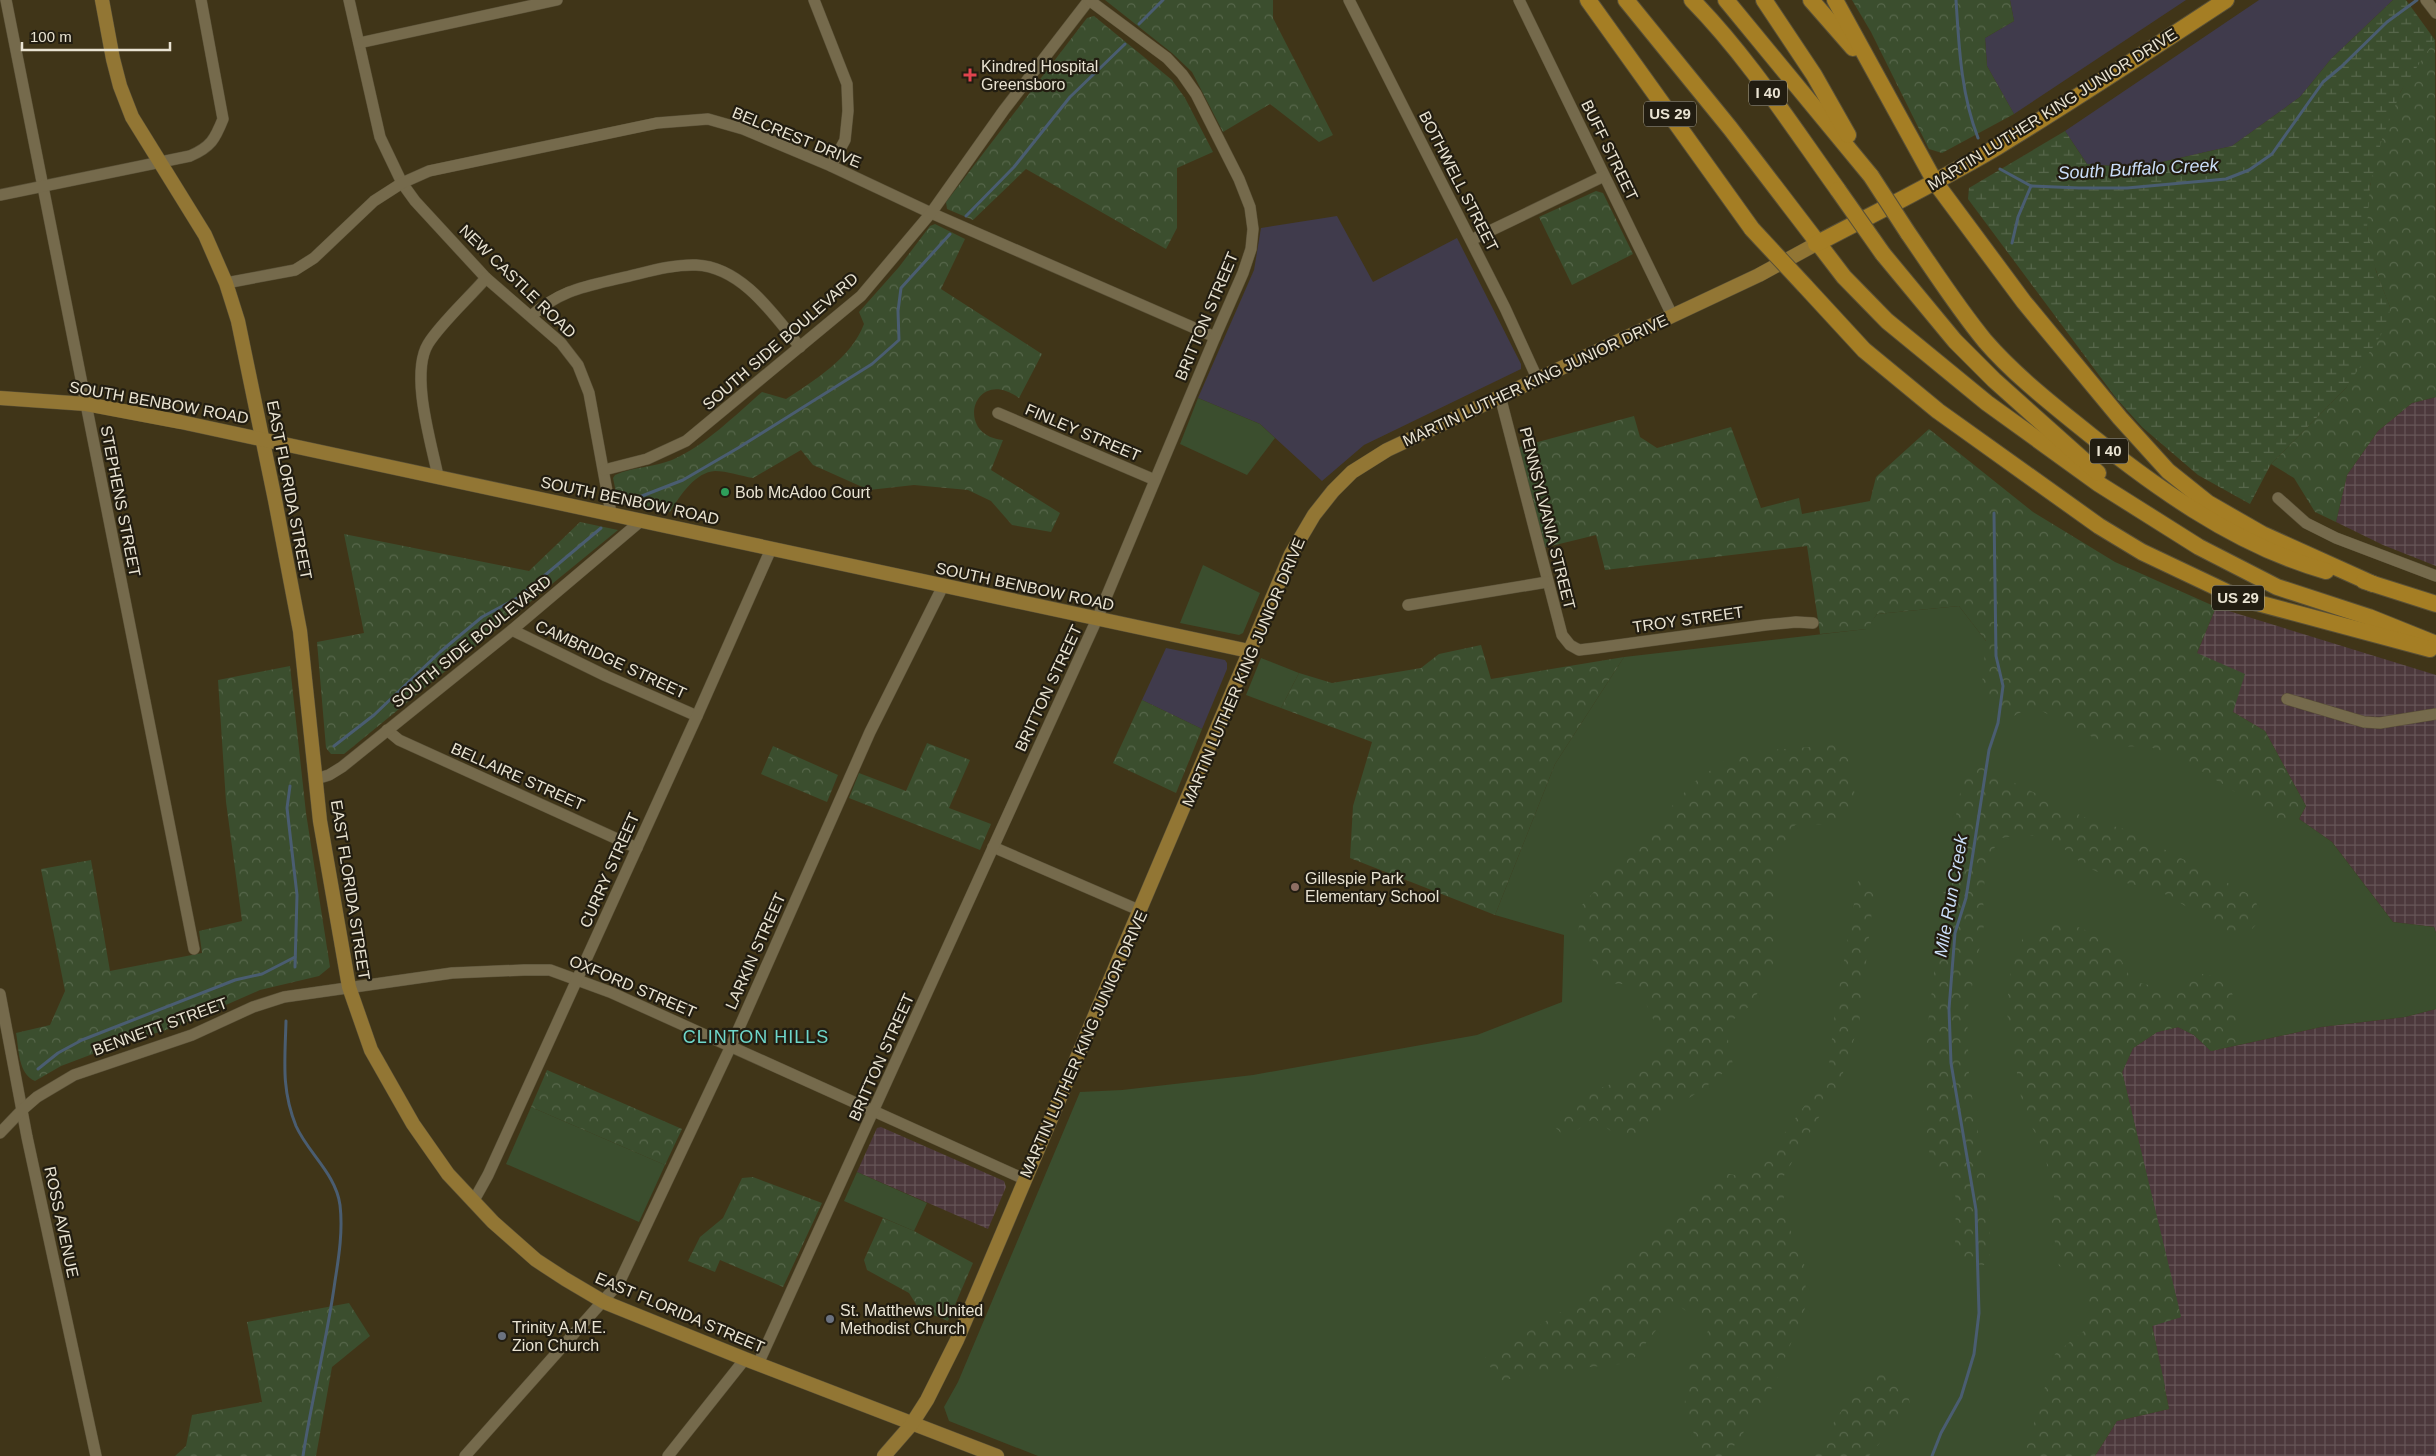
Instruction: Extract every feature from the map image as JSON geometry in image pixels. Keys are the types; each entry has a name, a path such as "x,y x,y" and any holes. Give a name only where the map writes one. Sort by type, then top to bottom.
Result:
{"highway":[{"name":"US 29","path":"1588,0 1752,229 1864,350 1938,411 2099,526 2142,552 2239,598 2436,651"},
{"path":"1626,0 1730,128 1816,244 1868,302 1920,349 2044,445 2143,513"},
{"name":"I 40","path":"1692,0 1715,23 1766,90 1883,254 1955,342 1994,380 2143,513 2199,547 2277,586 2369,617 2436,644"},
{"name":"I 40","path":"1726,0 1871,176 1908,234 1986,341 2031,387 2110,451 2190,507 2234,531 2302,564 2436,604"},
{"path":"1764,0 1814,75 1871,176"},
{"path":"1811,0 1878,79"},
{"path":"1835,0 1935,182 2023,301 2120,418 2168,471 2208,503 2262,534 2373,584"},
{"name":"MARTIN LUTHER KING JUNIOR DRIVE","path":"1816,244 1996,148 2226,0"}],"main road":[{"name":"EAST FLORIDA STREET","path":"102,0 120,86 132,117 158,163 205,235 226,283 238,321 300,631 326,860 349,986 371,1050 427,1146 473,1202 509,1238 536,1260 564,1279 604,1302 911,1425 997,1456"},
{"name":"MARTIN LUTHER KING JUNIOR DRIVE","path":"884,1456 911,1425 927,1400 957,1340 1024,1179 1141,911 1249,651 1302,533 1325,499 1352,472 1387,450 1758,275 1816,244"},
{"name":"SOUTH BENBOW ROAD","path":"0,398 86,404 262,439 611,513 1097,620 1249,651"}],"street":[{"name":"STEPHENS STREET","path":"6,0 194,949"},
{"path":"0,195 190,156 206,149 217,135 223,119 202,0"},
{"name":"NEW CASTLE ROAD","path":"349,0 380,137 402,183 420,208 486,278 561,343 578,365 589,393 611,513"},
{"path":"359,43 557,0"},
{"path":"814,0 847,84 848,111 844,140 831,166"},
{"name":"SOUTH SIDE BOULEVARD","path":"604,470 647,459 686,441 861,296 931,213 1004,110 1089,0"},
{"name":"BRITTON STREET","path":"668,1456 751,1362 874,1112 1097,620 1214,337 1243,273 1251,249 1253,229 1250,207 1239,179 1196,94 1182,74 1167,58 1089,0"},
{"name":"BOTHWELL STREET","path":"1349,0 1471,240 1537,378"},
{"name":"BUFF STREET","path":"1519,0 1672,314"},
{"path":"2426,0 2436,13"},
{"name":"BELCREST DRIVE","path":"226,283 295,270 314,258 374,201 402,183 429,171 657,123 708,119 743,129 831,166 931,213 1214,337"},
{"path":"1471,240 1604,176"},
{"path":"531,316 550,300 574,289 634,275 696,265 716,270 755,292 800,347"},
{"path":"438,476 420,382 421,359 433,338 486,278"},
{"name":"PENNSYLVANIA STREET","path":"1500,396 1547,582 1562,635 1570,645"},
{"name":"FINLEY STREET","path":"998,413 1155,480"},
{"path":"2278,498 2306,522 2336,538 2436,576"},
{"name":"SOUTH SIDE BOULEVARD","path":"316,779 329,775 342,767 512,630 642,520"},
{"name":"CURRY STREET","path":"473,1202 488,1175 578,979 770,549"},
{"path":"1408,605 1547,582"},
{"name":"LARKIN STREET","path":"465,1456 619,1283 731,1046 870,732 943,586"},
{"name":"TROY STREET","path":"1570,645 1579,650 1765,625 1812,623"},
{"name":"CAMBRIDGE STREET","path":"512,630 606,676 697,716"},
{"path":"2287,699 2364,722 2380,723 2436,714"},
{"name":"BELLAIRE STREET","path":"388,730 399,740 637,848"},
{"path":"993,846 1141,911"},
{"name":"OXFORD STREET","path":"349,986 452,973 550,970 578,979 731,1046 1024,1179"},
{"name":"BENNETT STREET","path":"0,1133 22,1110 54,1086 74,1075 192,1034 253,1007 298,993 349,986"},
{"name":"ROSS AVENUE","path":"0,994 22,1110 96,1456"}],"shaded area":[{"path":"2010,0 2186,0 2014,114 1987,66 1985,38 2014,21"},
{"path":"2259,0 2393,0 2331,59 2300,97 2232,146 2136,168 2087,164 2065,131"},
{"path":"1337,216 1373,282 1457,238 1521,364 1521,369 1364,445 1322,481 1260,424 1198,398 1254,270 1261,228"},
{"path":"2436,397 2436,566 2383,545 2336,522 2347,475 2378,431 2412,403"},
{"path":"2216,607 2436,675 2436,933 2434,927 2393,922 2332,842 2299,819 2306,806 2265,731 2233,712 2197,653"},
{"path":"1166,648 1225,660 1227,663 1227,669 1202,729 1142,700"},
{"path":"2436,1009 2436,1456 2095,1456 2117,1421 2169,1409 2152,1325 2180,1317 2122,1072 2133,1048 2157,1032 2178,1027 2194,1035 2211,1051 2321,1027 2405,1017"},
{"path":"881,1127 1004,1181 1006,1187 988,1229 857,1172 877,1128"}],"green space":[{"path":"1105,0 1273,0 1273,18 1333,135 1319,142 1270,104 1223,132 1192,72 1172,53"},
{"path":"1852,0 2010,0 2014,21 1985,38 1987,66 2014,114 1942,153 1929,149 1871,32"},
{"path":"2393,0 2406,0 2435,40 2401,91 2382,139 2370,186 2367,227 2376,271 2390,307 2388,324 2346,388 2271,464 2250,504 2198,475 2142,427 2116,398 1968,199 1969,188 2065,131 2087,164 2136,168 2232,146 2300,97 2331,59"},
{"path":"1094,16 1172,80 1185,98 1213,152 1177,168 1177,228 1166,249 1026,169 973,220 947,209 946,202 1087,18"},
{"path":"2435,40 2436,397 2412,403 2378,431 2347,475 2336,522 2315,512 2294,478 2271,464 2346,388 2390,307 2375,268 2368,236 2367,211 2372,176 2376,157 2394,105 2409,78"},
{"path":"1596,191 1603,193 1633,254 1572,285 1539,217"},
{"path":"935,224 965,239 941,289 1042,354 1019,398 1003,390 990,390 981,395 975,405 974,416 978,427 987,435 1003,440 991,470 1060,513 1051,532 1012,525 991,501 968,490 914,485 869,490 813,465 801,450 753,478 720,471 708,472 688,486 670,512 618,502 613,478 615,475 672,460 684,454 708,438 762,392 786,399 831,367 841,358 858,336 864,324 859,312 899,267 930,226"},
{"path":"1198,398 1260,424 1275,438 1247,475 1180,444"},
{"path":"1634,416 1640,437 1657,448 1731,427 1761,508 1799,498 1802,514 1870,501 1876,477 1929,429 2033,512 2115,562 2216,607 2197,653 2245,674 2233,712 2265,731 2306,806 2299,819 2285,823 2179,757 2147,746 2112,747 2032,706 2014,716 1993,711 1981,696 1986,641 1959,606 1877,614 1867,629 1820,634 1807,546 1605,570 1596,535 1543,548 1519,447"},
{"path":"580,522 618,530 344,754 331,754 326,748 317,642 364,633 344,534 529,571"},
{"path":"1203,565 1260,593 1243,633 1239,635 1180,623"},
{"path":"1959,606 1986,641 2179,735 2332,842 2393,922 2434,927 2436,933 2436,1009 2405,1017 2321,1027 2211,1051 2194,1035 2178,1027 2157,1032 2133,1048 2122,1072 2181,1317 2152,1326 2165,1386 2079,1406 2089,1456 1038,1456 949,1421 944,1407 958,1382 1080,1092 1122,1090 1253,1075 1477,1035 1562,1002 1564,935 1495,915 1555,764 1624,657 1866,629 1877,614"},
{"path":"1481,645 1491,679 1624,657 1555,764 1495,915 1350,858 1353,806 1372,742 1281,708 1299,673 1332,683 1421,668 1439,654"},
{"path":"1261,658 1299,673 1281,708 1246,695"},
{"path":"290,666 306,813 330,967 319,976 260,990 178,1026 61,1066 35,1081 29,1078 22,1067 16,1033 50,1025 65,991 41,869 91,860 110,971 202,953 199,931 242,921 226,802 218,680"},
{"path":"1142,700 1202,729 1176,793 1113,763"},
{"path":"927,743 970,760 949,808 991,824 980,850 849,798 859,773 906,791"},
{"path":"1833,745 1849,758 1857,809 1841,824 1795,825 1775,857 1775,961 1765,982 1744,1013 1725,1024 1733,1065 1704,1088 1631,1137 1612,1132 1594,1118 1566,1138 1554,1126 1585,1094 1629,1077 1664,1044 1638,985 1605,983 1578,933 1582,905 1694,782 1724,761 1758,751"},
{"path":"773,746 838,775 827,802 761,774"},
{"path":"1976,764 2090,820 2128,830 2254,897 2262,918 2252,929 2230,932 2158,890 2117,881 2085,866 2056,842 2026,834 2002,838 1988,856 1983,893 1984,925 1967,1012 1969,1078 1989,1200 1990,1254 1984,1265 1962,1263 1955,1251 1956,1199 1951,1178 1934,1170 1923,1127 1925,1049 1947,864 1964,772"},
{"path":"1858,881 1875,884 1859,1024 1840,1082 1782,1179 1786,1219 1806,1269 1805,1308 1775,1383 1736,1444 1722,1456 1704,1456 1684,1411 1688,1367 1709,1329 1677,1304 1630,1363 1551,1371 1499,1381 1485,1358 1584,1298 1721,1172 1743,1177 1776,1145 1828,1073 1835,1012"},
{"path":"2060,919 2112,942 2132,981 2169,990 2202,974 2230,979 2240,1044 2211,1051 2194,1035 2178,1027 2157,1032 2133,1048 2122,1072 2181,1317 2152,1326 2169,1409 2117,1421 2095,1456 2024,1456 2055,1354 2085,1330 2089,1296 2082,1274 2059,1266 2051,1219 2055,1201 2044,1151 2023,1109 2007,1013 2009,978 2023,938"},
{"path":"547,1070 682,1129 665,1165 531,1107"},
{"path":"531,1107 665,1165 639,1222 506,1164"},
{"path":"857,1172 927,1203 914,1231 844,1201"},
{"path":"753,1177 822,1203 783,1287 720,1260 715,1272 688,1261 700,1237 723,1218 742,1178"},
{"path":"883,1218 914,1231 973,1263 948,1321 919,1309 909,1293 867,1270 864,1260"},
{"path":"349,1303 370,1336 332,1367 316,1456 175,1456 186,1446 192,1415 262,1402 247,1322"},
{"path":"1885,1373 1907,1385 1910,1406 1869,1456 1812,1456 1864,1376"}],"waterway":[{"path":"1139,24 1163,0"},
{"name":"South Buffalo Creek","path":"1956,0 1964,87 1978,138"},
{"name":"South Buffalo Creek","path":"2000,169 2031,186 2079,188 2127,188 2226,179 2249,170 2272,154 2323,82 2387,22 2417,0"},
{"path":"966,216 1014,167 1070,97 1125,44"},
{"name":"Mile Run Creek","path":"2012,243 2018,217 2031,186"},
{"path":"624,503 683,480 872,364 899,340 898,311 901,288 950,234"},
{"name":"Mile Run Creek","path":"1932,1456 1941,1433 1961,1397 1974,1354 1979,1313 1976,1210 1951,1063 1949,1009 1955,933 1966,898 1989,750 1998,723 2003,686 1996,656 1994,513"},
{"path":"334,746 374,715 440,652 482,617 519,597 601,528"},
{"path":"290,786 287,808 297,895 295,967"},
{"path":"38,1069 58,1053 82,1040 235,980 262,974 295,957"},
{"path":"286,1021 285,1074 291,1112 301,1136 333,1183 341,1214 340,1243 332,1303 303,1456"}],"place":[{"name":"Kindred Hospital Greensboro","path":"970,75"},
{"name":"Bob McAdoo Court","path":"725,492"},
{"name":"Gillespie Park Elementary School","path":"1295,887"},
{"name":"St. Matthews United Methodist Church","path":"830,1319"},
{"name":"Trinity A.M.E. Zion Church","path":"502,1336"}],"district":[{"name":"CLINTON HILLS","path":"756,1037"}]}
